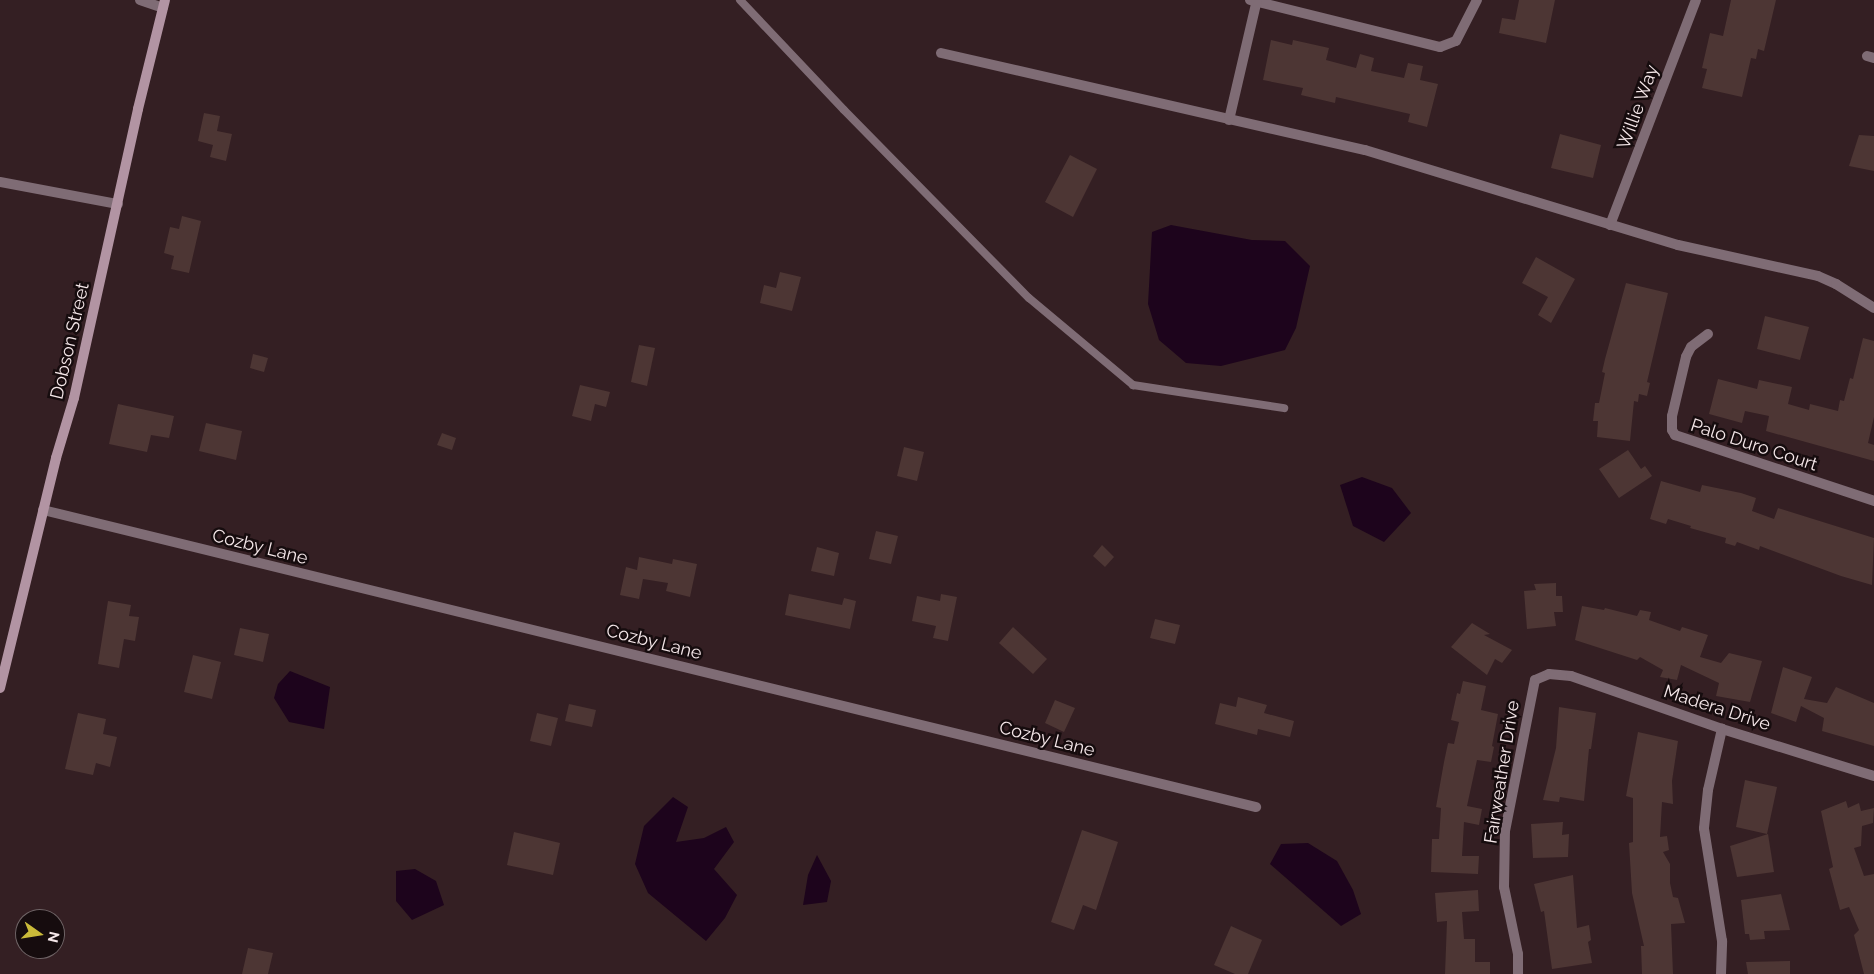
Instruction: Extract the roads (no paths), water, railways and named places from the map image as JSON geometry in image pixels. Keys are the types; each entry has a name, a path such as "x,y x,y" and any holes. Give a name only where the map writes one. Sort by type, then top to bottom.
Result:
{"street":[{"path":"140,0 164,4"},
{"path":"1228,120 1255,0 1440,47 1456,41 1477,0"},
{"name":"Willie Way","path":"1610,225 1696,0"},
{"name":"Dobson Street","path":"0,688 43,510 74,398 138,109 164,4"},
{"path":"942,54 1365,150 1678,245 1818,276 1836,284 1874,308"},
{"path":"0,182 118,204"},
{"name":"Palo Duro Court","path":"1708,334 1691,347 1686,356 1672,416 1672,430 1675,435 1874,502"},
{"name":"Cozby Lane","path":"43,510 1256,807"},
{"name":"Madera Drive","path":"1550,674 1571,676 1722,728 1874,776"},
{"name":"Fairweather Drive","path":"1518,974 1518,954 1504,886 1505,831 1535,680 1550,674"},
{"path":"1721,974 1722,942 1704,828 1708,790 1722,728"}],"lane":[{"path":"740,0 844,110 1029,298 1133,385 1284,408"}]}
